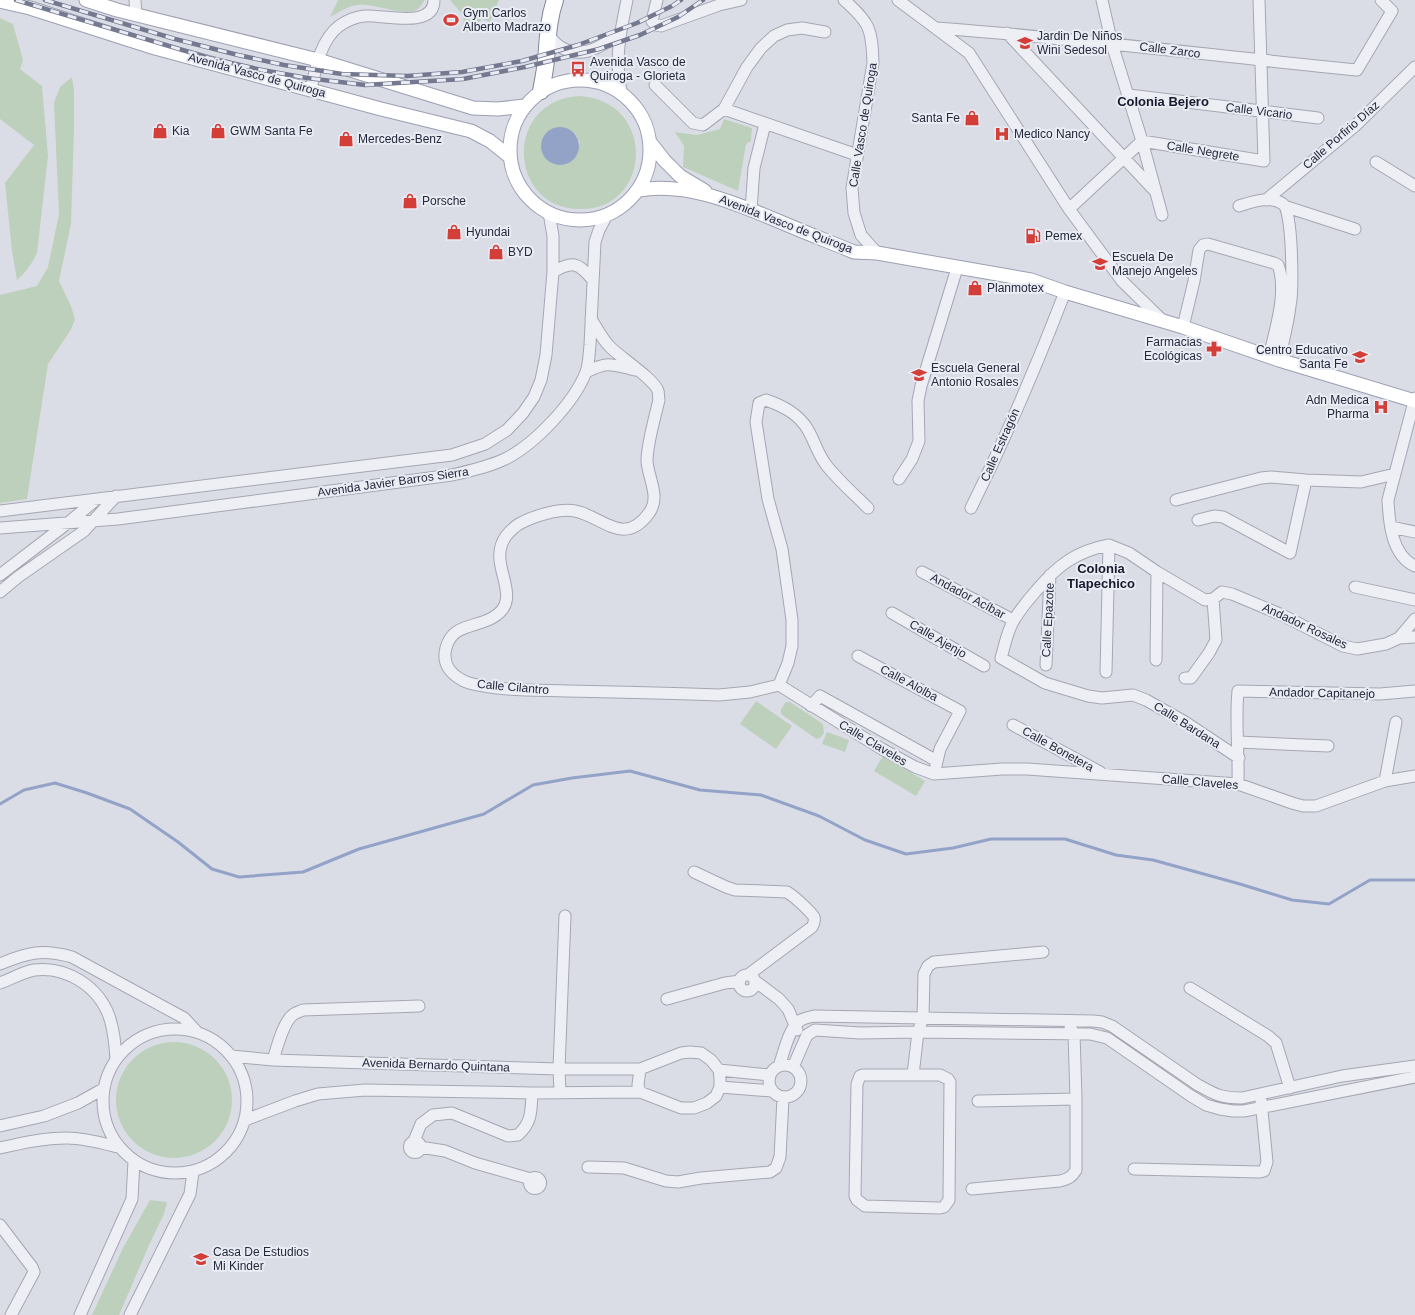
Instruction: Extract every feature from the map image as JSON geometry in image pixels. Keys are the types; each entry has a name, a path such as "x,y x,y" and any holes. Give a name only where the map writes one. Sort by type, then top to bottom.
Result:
{"highway":[{"path":"541,91 546,60 547,34 550,14 555,0"}],"main road":[{"path":"86,0 136,15 318,60 473,108 498,109 525,106"},
{"name":"Avenida Vasco de Quiroga","path":"0,1 30,8 155,48 471,131 490,141 510,157"},
{"path":"582,80 603,84 622,94 641,115 647,128 650,142 650,158 648,167 639,190 625,205 607,215 588,220 578,221 549,214 534,204 522,190 514,175 510,157 512,130 517,118 525,106 541,91 560,83 582,80"},
{"name":"Avenida Vasco de Quiroga","path":"650,142 664,160 680,176 711,195"},
{"name":"Avenida Vasco de Quiroga","path":"639,190 656,187 675,188 711,195 854,252 877,254 1020,278 1183,327 1274,358 1415,400"}],"street":[{"path":"135,0 136,15"},
{"path":"311,89 318,60 327,40 339,26 353,18 365,16 411,19 422,17 430,11 434,4 434,0"},
{"path":"622,94 618,78 617,60 620,34 627,0"},
{"path":"658,0 652,21 656,25 661,26 719,5 741,0"},
{"name":"Calle Vasco de Quiroga","path":"844,0 858,12 869,26 872,42 873,63 852,188 854,213 860,235 877,254"},
{"path":"898,0 968,53 1069,209 1122,281 1163,321"},
{"path":"1102,0 1112,44 1129,95 1162,215"},
{"path":"1259,0 1262,61 1262,111"},
{"name":"Calle Zarco","path":"936,28 1007,33 1357,70 1392,11 1381,0"},
{"path":"655,85 693,123 703,125 724,109 747,67 761,48 774,36 787,30 802,28 825,32"},
{"path":"1007,33 1155,191"},
{"path":"547,34 559,46 578,53 589,51 620,34"},
{"name":"Calle Porfirio Díaz","path":"1266,200 1355,126 1415,67"},
{"name":"Calle Vicario","path":"1129,95 1318,118"},
{"path":"724,109 857,155"},
{"name":"Calle Negrete","path":"1142,141 1264,161 1262,111"},
{"path":"751,210 754,168 765,124"},
{"path":"1069,209 1142,141"},
{"path":"1376,162 1415,186"},
{"name":"Calle Porfirio Díaz","path":"1239,206 1266,200 1276,200 1287,207 1355,229"},
{"path":"1274,358 1291,305 1291,240 1287,207"},
{"name":"Avenida Javier Barros Sierra","path":"0,510 452,455 484,444 506,430 523,413 534,397 541,380 546,355 553,272 553,236 549,214"},
{"name":"Avenida Javier Barros Sierra","path":"0,528 118,519 452,475 480,469 506,459 552,423 579,385 586,372 589,359 594,242 607,215"},
{"path":"1183,327 1194,281 1199,250 1203,245 1208,244 1274,263 1280,270 1281,290 1274,358"},
{"path":"553,272 563,266 571,264 578,265 592,279"},
{"path":"899,479 912,460 919,441 918,401 920,386 957,268"},
{"name":"Calle Estragón","path":"971,508 989,471 1065,292"},
{"name":"Calle Cilantro","path":"591,318 609,346 654,384 658,391 658,400 647,460 654,494 654,504 650,513 642,521 633,527 622,529 608,526 576,511 563,509 520,523 511,529 500,547 500,559 508,596 505,604 501,612 492,618 460,629 453,634 448,641 445,651 445,660 449,669 457,677 468,683 524,689 719,695 750,692 779,685"},
{"name":"Calle Cilantro","path":"586,372 598,366 609,364 637,371"},
{"path":"779,685 788,663 792,646 792,620 782,549 768,499 756,422 759,403 766,400 773,402 794,413 802,420 826,465 868,508"},
{"path":"1412,565 1400,553 1395,543 1389,516 1388,500 1415,400"},
{"path":"1176,500 1271,476 1306,480 1361,482 1395,474"},
{"path":"1198,520 1214,516 1223,516 1290,553 1306,480"},
{"path":"0,592 18,577 84,531 116,496"},
{"path":"0,575 97,499"},
{"path":"1391,528 1415,532"},
{"path":"1106,672 1109,545 1129,553 1157,572 1205,600 1213,599 1216,640 1209,653 1191,678 1185,678"},
{"name":"Calle Epazote","path":"1109,545 1083,552 1063,563 1050,574 1013,620 1006,639 1002,658 1045,683 1088,696 1102,698 1133,695"},
{"name":"Andador Acíbar","path":"922,572 1013,620"},
{"path":"1156,660 1157,572"},
{"name":"Calle Epazote","path":"1046,665 1050,574"},
{"path":"1355,587 1415,600"},
{"name":"Andador Rosales","path":"1213,599 1222,592 1232,594 1280,614 1343,646 1357,649 1386,644 1399,638 1415,619"},
{"name":"Calle Ajenjo","path":"892,613 984,666"},
{"path":"1399,638 1415,637"},
{"name":"Calle Alolba","path":"858,656 960,711 940,749 937,762"},
{"name":"Calle Claveles","path":"779,685 908,764 934,774 1002,769 1102,774 1238,784 1303,806 1316,806 1385,781 1415,776"},
{"name":"Andador Capitanejo","path":"1238,742 1238,691 1380,694 1415,691"},
{"name":"Calle Bardana","path":"1133,695 1153,704 1185,722 1239,758"},
{"path":"811,706 820,696 937,762 934,774"},
{"path":"1385,781 1396,722"},
{"name":"Calle Bonetera","path":"1013,725 1102,774"},
{"path":"1238,784 1238,742 1328,746"},
{"path":"667,999 725,983 748,979 812,927 814,923 814,918 794,896 787,892 735,890 726,888 694,872"},
{"path":"560,1092 559,1069 565,916"},
{"path":"0,964 20,956 38,952 57,953 72,957 184,1018 197,1032"},
{"path":"913,1075 918,1032 923,1018 924,974 928,966 934,962 1043,952"},
{"path":"0,983 32,970 44,969 58,971 72,976 88,986 101,1001 109,1016 114,1031 116,1059"},
{"path":"748,979 779,999 788,1009 803,1041"},
{"path":"1190,988 1268,1036 1276,1043 1290,1088"},
{"path":"273,1060 286,1025 294,1013 303,1010 419,1006"},
{"path":"779,1066 791,1031 795,1025 802,1020 814,1016 1102,1022 1112,1026 1198,1085 1213,1094 1225,1098 1242,1098 1342,1076 1415,1066"},
{"path":"972,1188 1060,1181 1073,1175 1076,1170 1074,1033 1066,1021"},
{"path":"176,1029 197,1032 216,1041 231,1056 242,1073 247,1093 247,1114 240,1134 229,1151 212,1164 193,1172 173,1174 152,1171 134,1162 118,1147 107,1130 102,1110 103,1089 109,1069 121,1052 137,1039 156,1031 176,1029"},
{"path":"793,1067 807,1034 815,1030 860,1033 1074,1033 1090,1034 1106,1038 1206,1105 1233,1111 1244,1111 1261,1106 1415,1077"},
{"name":"Avenida Bernardo Quintana","path":"231,1056 273,1060 559,1069 640,1069 681,1053 690,1052 701,1054 711,1060 719,1070"},
{"path":"786,1065 793,1067 798,1071 801,1077 802,1083 800,1090 795,1095 783,1098 772,1091 769,1083 770,1075 779,1066 786,1065"},
{"path":"640,1069 638,1085 640,1092"},
{"path":"770,1075 719,1070 720,1087 772,1091"},
{"path":"863,1075 913,1075 940,1075 948,1079 950,1082 949,1200 944,1207 940,1208 865,1206 857,1200 855,1196 858,1080 863,1075"},
{"path":"1342,1076 1344,1090"},
{"path":"1324,1080 1324,1095"},
{"name":"Avenida Bernardo Quintana","path":"245,1120 318,1094 365,1090 532,1093 640,1092 680,1108 694,1108 707,1103 716,1096 720,1087"},
{"path":"0,1126 49,1114 78,1103 103,1089"},
{"path":"531,1179 475,1163 444,1151 417,1144 422,1124 433,1115 452,1113 508,1136 518,1135 526,1127 529,1120 531,1113 532,1093"},
{"path":"1134,1169 1260,1172 1264,1170 1267,1162 1260,1094"},
{"path":"588,1168 624,1168 666,1181 678,1182 701,1178 770,1172 776,1168 780,1158 783,1098"},
{"path":"978,1101 1076,1099"},
{"path":"0,1148 43,1139 68,1138 88,1140 118,1147"},
{"path":"80,1315 132,1199 134,1162"},
{"path":"130,1315 190,1194 193,1172"},
{"path":"0,1225 32,1267 34,1272 11,1315"}],"green space":[{"path":"338,0 424,1 419,8 411,12 358,5 347,8 330,17"},
{"path":"450,0 499,0 490,22 482,19 469,33 462,29 464,19 463,16"},
{"path":"0,18 13,24 23,60 20,69 42,86 48,156 37,253 28,268 17,280 12,251 5,183 34,145 0,119"},
{"path":"72,77 74,91 74,129 71,224 59,281 71,306 75,320 70,331 48,364 27,499 0,503 0,295 37,286 48,267 59,214 54,103 60,87"},
{"path":"579,96 604,102 622,115 633,133 636,154 633,174 622,191 605,204 582,209 557,205 539,193 528,175 524,155 527,134 537,116 554,102","holes":["546,133 575,133 580,143 553,164 546,158 542,150 542,142"]},
{"path":"724,119 752,128 751,141 746,144 738,191 683,167 684,146 675,132 697,135 720,129"},
{"path":"756,701 792,726 776,749 740,724"},
{"path":"786,702 790,702 823,724 824,733 821,737 817,739 815,738 781,714 781,709"},
{"path":"827,732 849,740 845,752 822,744"},
{"path":"883,756 925,781 916,796 874,771"},
{"path":"174,1042 196,1046 206,1051 215,1059 223,1068 228,1078 232,1100 228,1122 223,1132 215,1141 206,1149 196,1154 174,1158 152,1154 142,1149 133,1141 125,1132 120,1122 116,1100 120,1078 125,1068 133,1059 142,1051 152,1046"},
{"path":"150,1200 167,1202 164,1214 119,1315 92,1315 123,1248"}],"water":[{"path":"556,127 564,127 574,132 578,139 578,153 574,160 564,165 556,165 546,160 544,157 541,150 541,142 546,132 549,130"}],"waterway":[{"path":"0,804 24,790 55,783 130,809 178,842 212,869 239,877 303,872 359,849 484,814 533,785 572,778 630,771 700,790 761,795 819,816 865,840 906,854 953,848 991,839 1065,839 1116,855 1153,860 1292,900 1329,904 1370,880 1415,880"}],"railway":[{"path":"16,0 209,58 307,78 365,85 463,79 525,67 599,49 640,35 678,17 703,0"},
{"path":"45,0 175,39 284,65 342,74 407,76 462,72 522,61 578,45 637,23 681,0"}],"place":[{"name":"Gym Carlos Alberto Madrazo","path":"451,20"},
{"name":"Jardin De Niños Wini Sedesol","path":"1025,43"},
{"name":"Avenida Vasco de Quiroga - Glorieta","path":"578,69"},
{"name":"Santa Fe","path":"972,118"},
{"name":"Kia","path":"160,131"},
{"name":"GWM Santa Fe","path":"218,131"},
{"name":"Medico Nancy","path":"1002,134"},
{"name":"Mercedes-Benz","path":"346,139"},
{"name":"Porsche","path":"410,201"},
{"name":"Hyundai","path":"454,232"},
{"name":"Pemex","path":"1033,236"},
{"name":"BYD","path":"496,252"},
{"name":"Escuela De Manejo Angeles","path":"1100,264"},
{"name":"Planmotex","path":"975,288"},
{"name":"Farmacias Ecológicas","path":"1214,349"},
{"name":"Centro Educativo Santa Fe","path":"1360,357"},
{"name":"Escuela General Antonio Rosales","path":"919,375"},
{"name":"Adn Medica Pharma","path":"1381,407"},
{"name":"Casa De Estudios Mi Kinder","path":"201,1259"}],"district":[{"name":"Colonia Bejero","path":"1163,101"},
{"name":"Colonia Tlapechico","path":"1101,576"}]}
